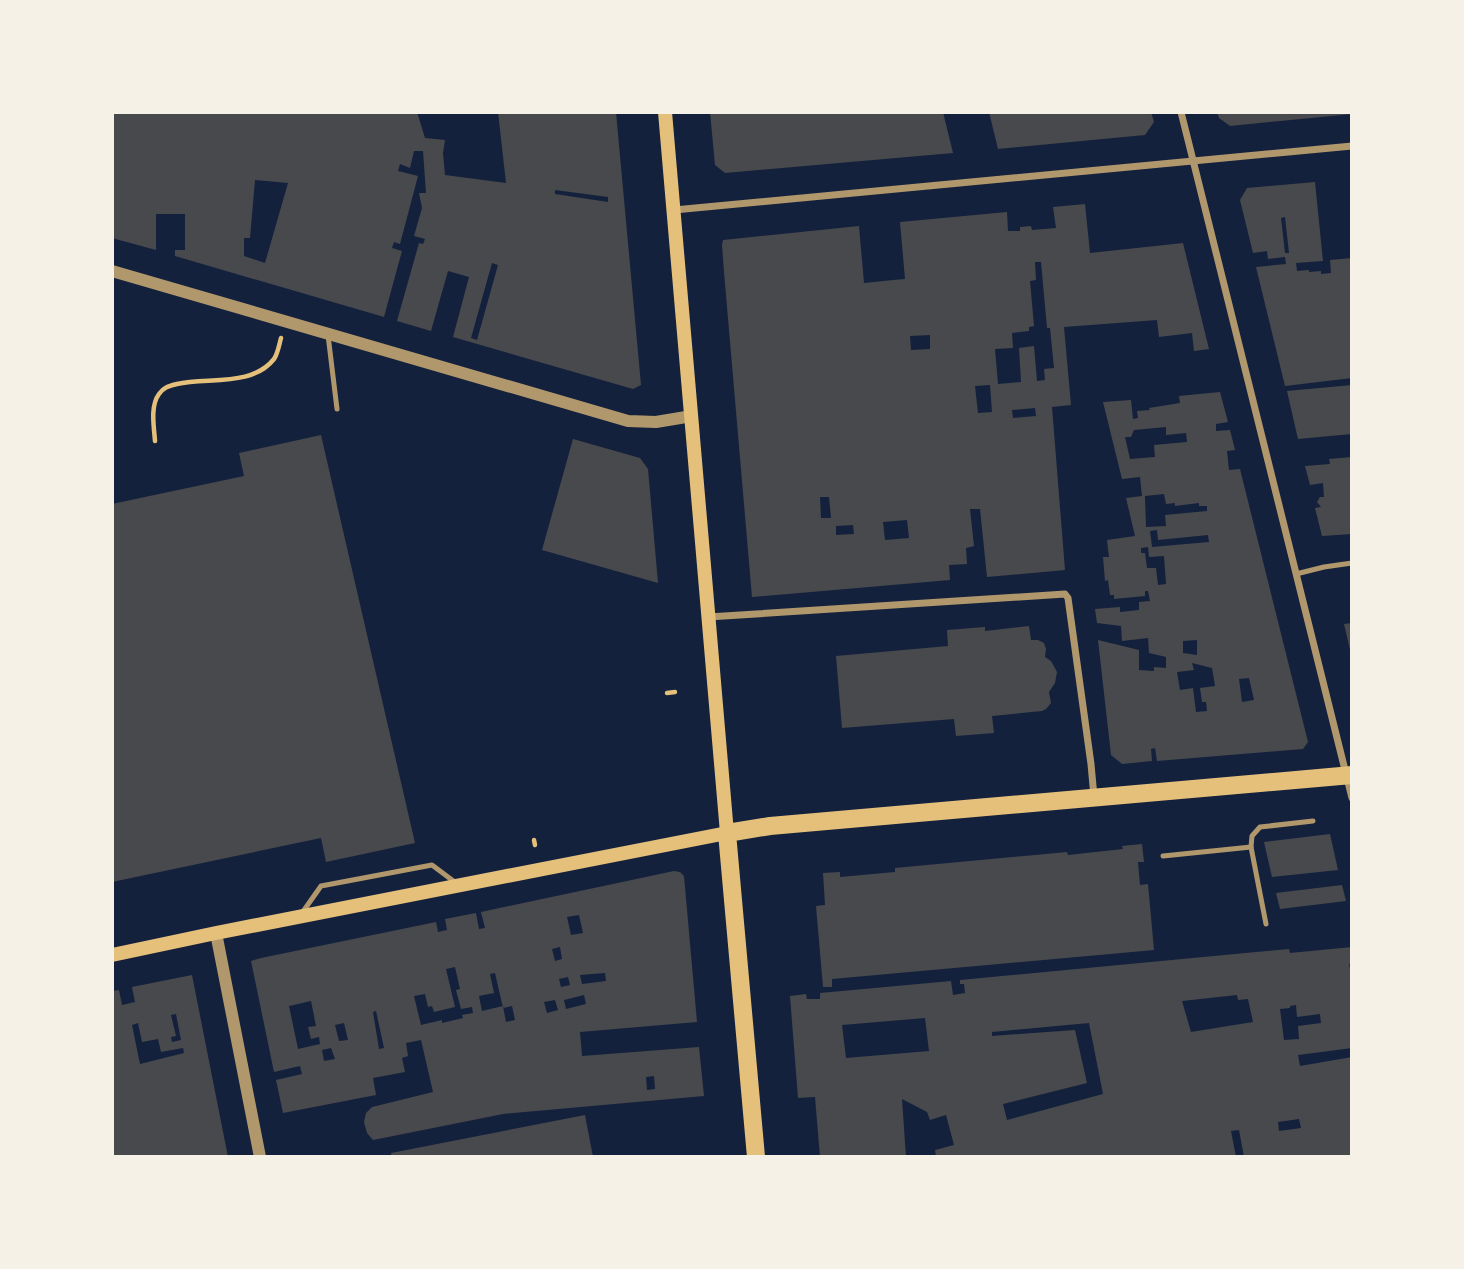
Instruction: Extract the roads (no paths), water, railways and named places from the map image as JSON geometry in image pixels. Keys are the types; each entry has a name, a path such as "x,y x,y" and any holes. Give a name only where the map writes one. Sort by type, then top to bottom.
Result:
{"main road":[{"path":"665,112 756,1157"},
{"path":"112,955 727,833 783,825 1349,775"}],"street":[{"path":"1181,112 1349,775 1352,798"},
{"path":"674,210 1352,146"},
{"path":"112,271 628,421 656,422 692,416"},
{"path":"708,617 1065,594 1068,598 1094,798"},
{"path":"216,933 260,1157"}],"lane":[{"path":"328,335 337,409"},
{"path":"1296,574 1352,563"},
{"path":"1266,924 1251,847 1252,836 1261,827 1313,821"},
{"path":"1163,856 1251,847"},
{"path":"299,916 321,886 432,865 459,885"}]}
